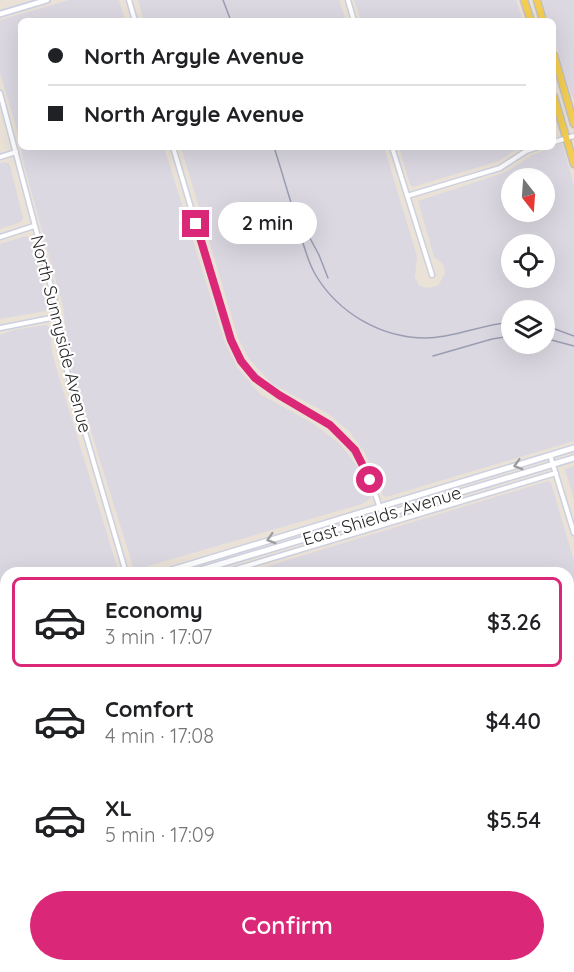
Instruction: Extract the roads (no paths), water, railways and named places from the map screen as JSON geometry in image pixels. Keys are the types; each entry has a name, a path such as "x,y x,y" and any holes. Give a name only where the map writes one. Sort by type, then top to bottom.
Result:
{"main road":[{"path":"524,0 530,18"},
{"path":"537,0 542,18"},
{"path":"556,62 574,124"},
{"path":"556,104 574,164"},
{"name":"East Shields Avenue","path":"181,567 574,448"},
{"name":"East Shields Avenue","path":"211,567 574,458"}],"street":[{"path":"0,14 47,0"},
{"path":"129,0 134,18"},
{"path":"348,0 353,18"},
{"name":"North Sunnyside Avenue","path":"0,93 54,298 66,367 124,567"},
{"path":"556,142 574,136"},
{"path":"174,150 231,340 241,361 255,378 330,425 355,450 370,480 382,515"},
{"path":"393,150 432,275"},
{"path":"407,196 500,168 529,150"},
{"path":"0,157 16,152"},
{"path":"0,237 34,226"},
{"path":"0,328 56,317"},
{"path":"550,455 574,533"},
{"name":"East Shields Avenue","path":"243,567 556,473"}],"railway":[{"path":"223,0 230,18"},
{"path":"275,150 312,268 325,288 348,311 377,328 409,337 447,336 501,324"},
{"path":"304,227 328,278"},
{"path":"555,329 574,336"},
{"path":"433,356 501,338"},
{"path":"555,341 574,346"}]}
